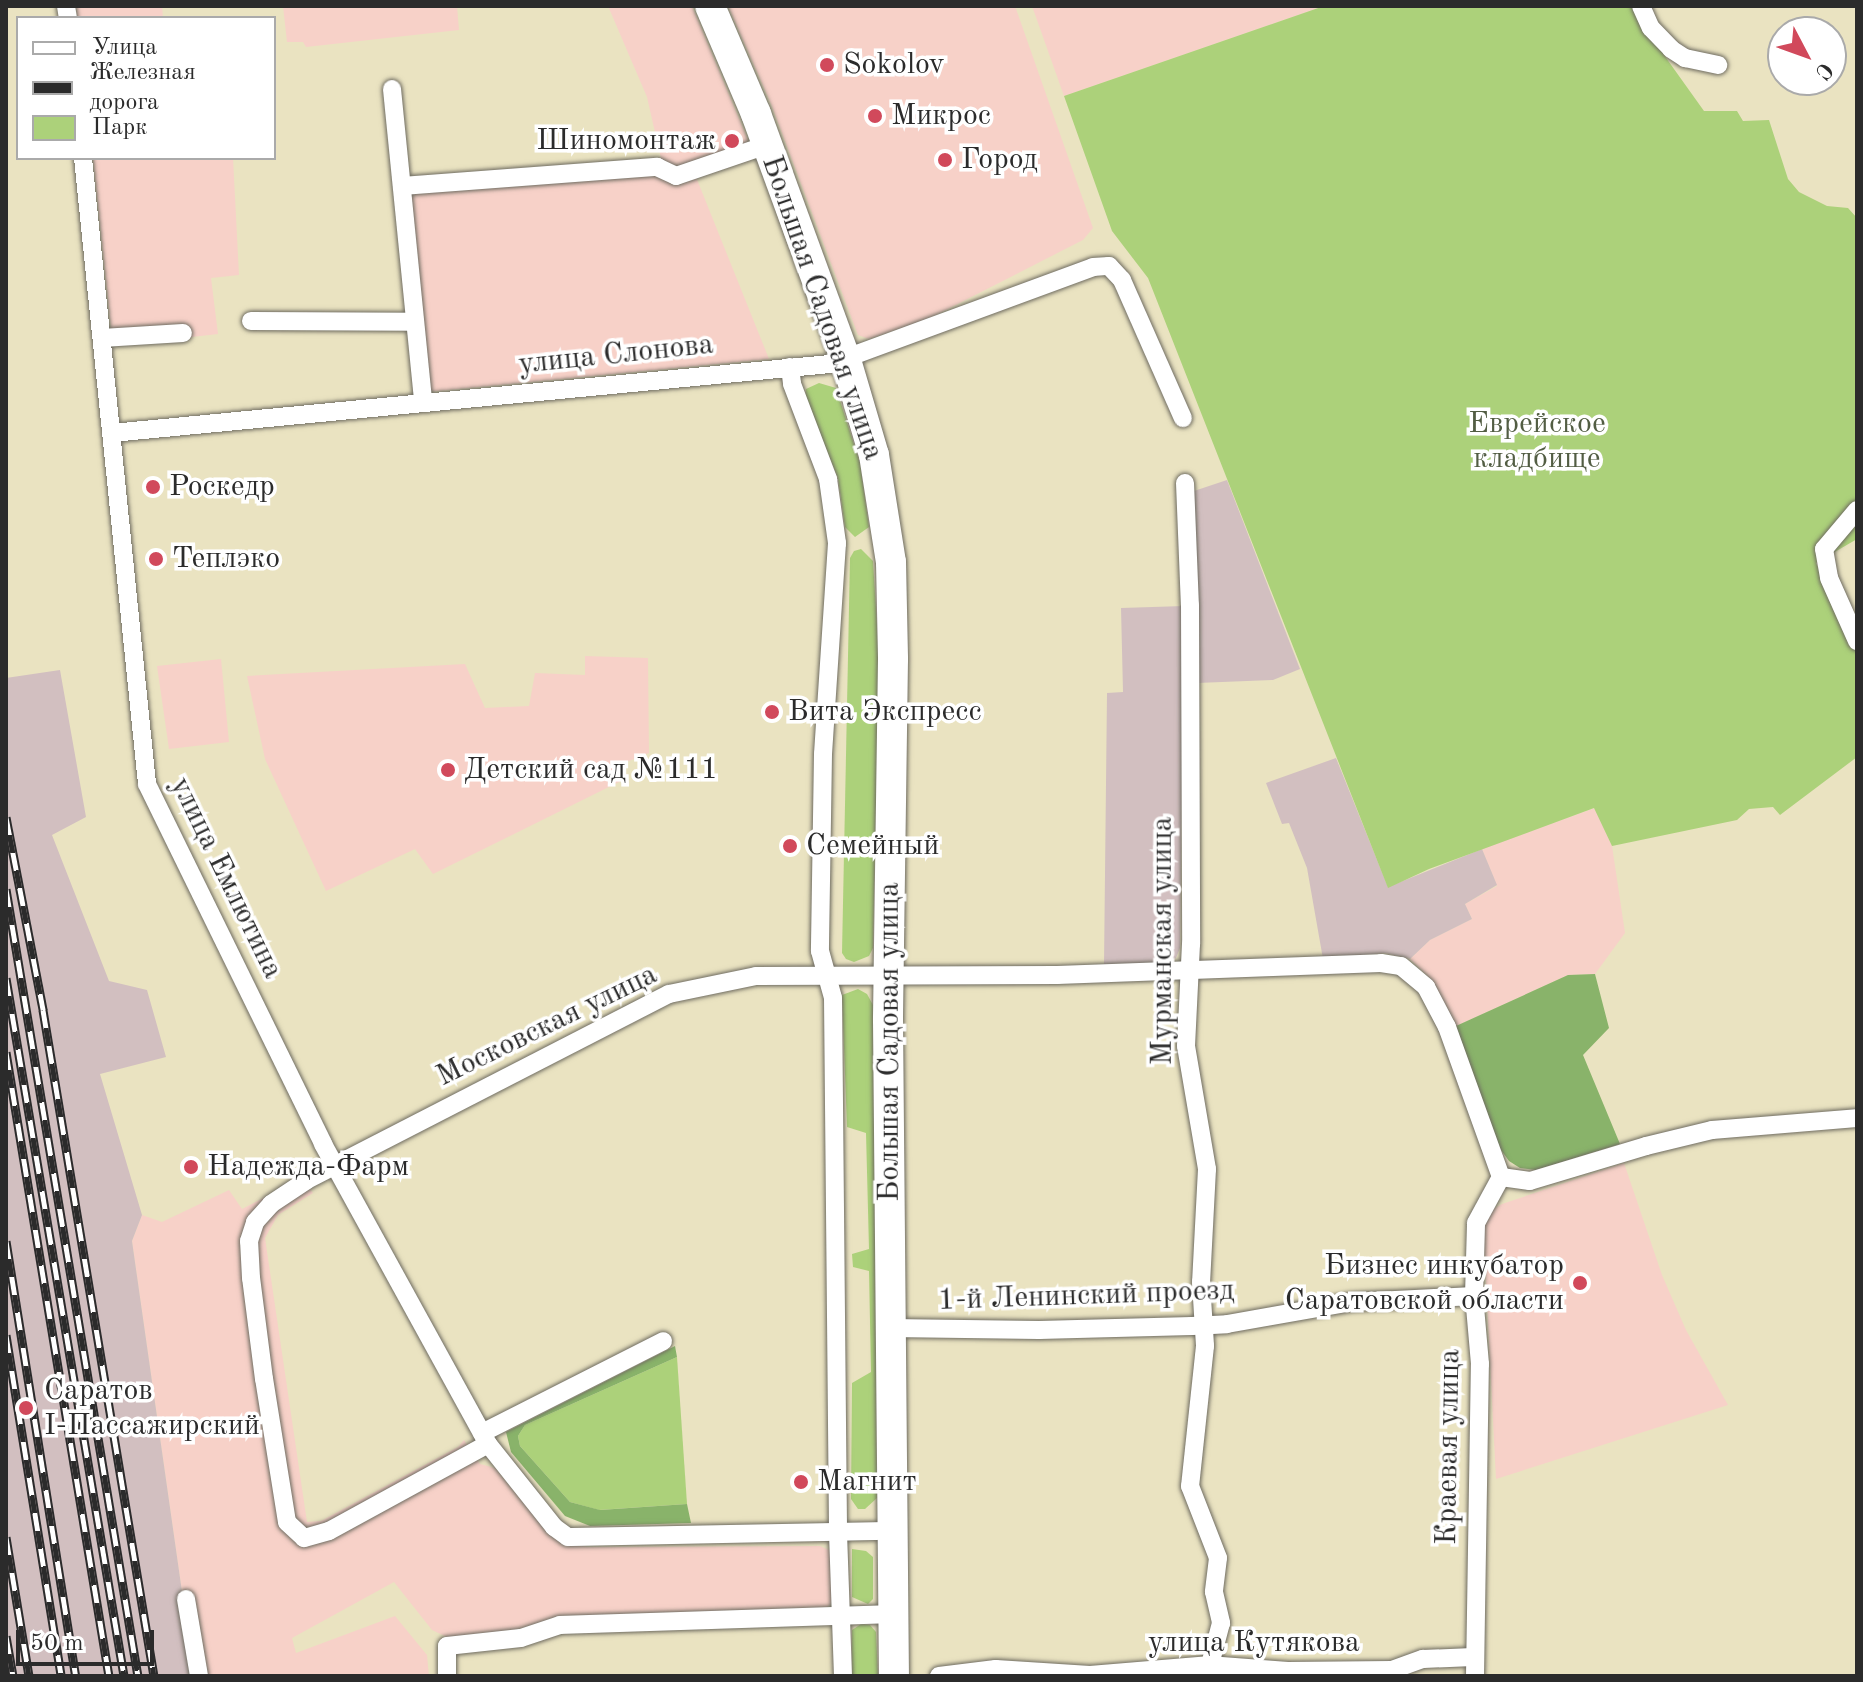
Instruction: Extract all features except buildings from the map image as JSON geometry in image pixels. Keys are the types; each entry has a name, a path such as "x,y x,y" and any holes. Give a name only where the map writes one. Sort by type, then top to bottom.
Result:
{"main road":[{"name":"Большая Садовая улица","path":"710,6 767,145 846,360 874,455 891,562 893,659 888,978 894,1676"}],"street":[{"path":"1641,6 1651,28 1671,49 1685,58 1718,65"},
{"path":"392,89 423,402"},
{"path":"402,186 657,167 676,176 767,145"},
{"name":"улица Емлютина","path":"83,160 147,784 335,1165 485,1439 554,1527 568,1537 838,1533"},
{"name":"улица Слонова","path":"112,433 846,360 1093,267 1109,266 1122,280 1183,418"},
{"path":"251,321 415,322"},
{"path":"102,338 183,333"},
{"path":"790,367 792,384 828,479 837,543 823,754 820,951 833,998 838,1533 843,1676"},
{"name":"Мурманская улица","path":"1185,483 1190,605 1191,972 1186,1046 1207,1169 1201,1282 1204,1324 1190,1486 1218,1558 1214,1592 1221,1623 1208,1670"},
{"path":"1857,510 1824,549 1829,578 1857,641"},
{"name":"Московская улица","path":"485,1439 329,1531 304,1538 287,1522 264,1379 249,1241 255,1222 271,1204 335,1165 669,994 756,976 888,978 1191,972 1381,963 1401,966 1426,987 1447,1027 1501,1177"},
{"path":"1501,1177 1530,1181 1646,1146 1712,1130 1857,1118"},
{"name":"Краевая улица","path":"1474,1666 1480,1364 1474,1296 1476,1223 1501,1177"},
{"name":"1-й Ленинский проезд","path":"890,1328 1039,1330 1227,1324 1352,1302 1474,1296"},
{"path":"485,1439 663,1341"},
{"path":"838,1533 891,1531"},
{"path":"186,1599 199,1676"},
{"path":"447,1676 447,1646 521,1638 560,1625 893,1614"},
{"name":"улица Кутякова","path":"939,1676 996,1669 1090,1675 1208,1670 1392,1670 1423,1659 1474,1666"}],"shaded area":[{"path":"76,6 162,6 163,16 77,16"},
{"path":"283,6 457,6 459,30 306,47 303,42 287,42"},
{"path":"608,6 692,6 748,140 745,149 696,177 769,359 417,393 397,194 662,163 647,97"},
{"path":"728,6 1015,6 1093,228 1083,240 928,319 869,339 858,335 771,104"},
{"path":"1032,6 1324,6 1064,96"},
{"path":"93,160 233,160 239,275 211,278 218,334 113,346"},
{"path":"1227,480 1300,669 1273,680 1197,683 1191,492"},
{"path":"1184,606 1180,948 1176,958 1168,963 1104,964 1107,693 1123,692 1121,608"},
{"name":"Детский сад №111","path":"585,656 648,658 649,753 624,763 627,778 433,874 415,849 326,891 265,759 247,676 465,664 485,708 529,706 535,673 585,675"},
{"path":"221,659 229,742 169,749 157,666"},
{"path":"60,670 86,817 52,835 109,981 147,990 166,1057 100,1074 142,1215 132,1241 194,1676 6,1676 6,678"},
{"path":"1336,758 1388,887 1482,849 1497,885 1465,904 1472,919 1430,940 1410,959 1385,953 1323,959 1307,868 1289,823 1282,824 1266,783"},
{"path":"1595,808 1612,846 1625,933 1595,974 1568,975 1456,1026 1433,981 1410,959 1430,940 1472,919 1465,904 1497,886 1482,849"},
{"path":"1624,1163 1662,1275 1686,1330 1728,1405 1496,1479 1483,1224 1488,1212 1502,1204"},
{"path":"301,1178 313,1193 278,1215 265,1238 307,1522 321,1521 458,1447 464,1440 480,1464 495,1468 548,1533 564,1543 588,1547 820,1546 829,1550 833,1559 836,1595 829,1606 821,1609 559,1617 512,1631 449,1638 432,1630 394,1582 292,1638 296,1653 395,1616 427,1655 429,1676 194,1676 132,1241 142,1215 162,1222 229,1190 242,1209"}],"green space":[{"name":"Еврейское кладбище","path":"1324,6 1633,6 1649,34 1704,111 1737,111 1743,121 1769,120 1788,179 1799,192 1827,206 1848,208 1857,218 1857,539 1816,563 1857,653 1857,757 1780,815 1773,807 1749,809 1737,820 1612,846 1594,808 1429,869 1388,888 1148,278 1112,231 1064,96"},
{"path":"819,383 836,388 860,463 869,527 855,537 845,527 838,478 805,398 806,389"},
{"path":"861,549 873,561 879,658 873,948 869,956 854,962 842,953 850,558 854,551"},
{"path":"1595,974 1609,1028 1583,1055 1620,1144 1536,1170 1520,1168 1509,1161 1496,1143 1456,1026 1568,975"},
{"path":"858,989 867,994 873,1005 877,1498 865,1509 858,1509 851,1499 852,1383 871,1372 869,1271 853,1267 852,1254 869,1249 866,1133 847,1127 842,995"},
{"path":"675,1346 677,1357 525,1425 518,1436 520,1446 570,1502 600,1510 687,1504 691,1523 590,1526 565,1516 511,1452 506,1432"},
{"path":"677,1357 687,1504 599,1510 570,1502 520,1446 518,1436 525,1425"},
{"path":"852,1549 866,1551 873,1557 873,1599 868,1604 852,1597"},
{"path":"861,1624 870,1625 876,1632 878,1676 852,1676 852,1630"}],"railway":[{"path":"6,817 43,1010 154,1676"},
{"path":"6,889 138,1676"},
{"path":"6,978 124,1676"},
{"path":"6,1052 109,1676"},
{"path":"6,1241 76,1676"},
{"path":"6,1335 61,1676"},
{"path":"6,1537 29,1676"},
{"path":"6,1636 13,1676"}],"place":[{"name":"Sokolov","path":"827,65"},
{"name":"Микрос","path":"875,116"},
{"name":"Шиномонтаж","path":"732,141"},
{"name":"Город","path":"945,160"},
{"name":"Роскедр","path":"153,487"},
{"name":"Теплэко","path":"156,559"},
{"name":"Вита Экспресс","path":"772,712"},
{"name":"Детский сад №111","path":"448,770"},
{"name":"Семейный","path":"790,846"},
{"name":"Надежда-Фарм","path":"191,1167"},
{"name":"Бизнес инкубатор Саратовской области","path":"1580,1283"},
{"name":"Саратов I-Пассажирский","path":"26,1408"},
{"name":"Магнит","path":"801,1482"}]}
